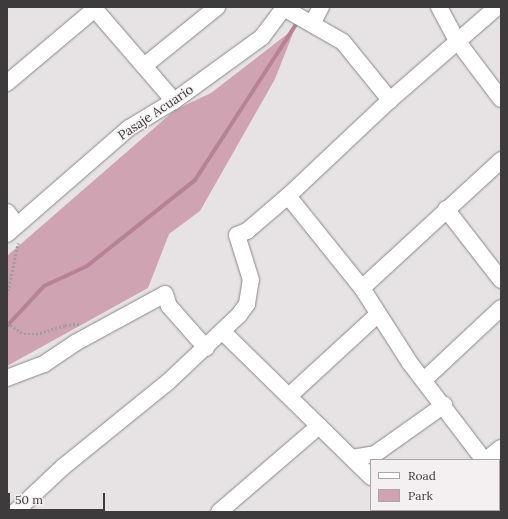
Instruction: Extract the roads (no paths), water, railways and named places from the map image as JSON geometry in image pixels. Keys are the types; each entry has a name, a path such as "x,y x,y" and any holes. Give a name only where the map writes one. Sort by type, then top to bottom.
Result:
{"street":[{"path":"144,66 217,7"},
{"path":"313,22 321,7"},
{"path":"440,7 458,42 501,99"},
{"path":"15,512 63,467 224,333 247,304 250,291 249,265 237,235 247,231 288,196 390,100 497,7"},
{"path":"7,82 94,8 174,102"},
{"path":"283,8 313,22 343,42 390,100"},
{"name":"Pasaje Acuario","path":"12,229 130,128 174,102 262,37 283,8"},
{"path":"362,288 446,209 501,160"},
{"path":"288,196 362,288 377,315 484,459"},
{"path":"446,209 501,280"},
{"path":"7,212 12,229"},
{"path":"7,378 44,364 75,343 165,294 168,306 206,348"},
{"path":"424,380 501,308"},
{"path":"289,396 377,315"},
{"path":"224,333 370,476"},
{"path":"352,458 375,454 444,405"},
{"path":"219,512 319,426"},
{"path":"486,459 501,448"}],"waterway":[{"path":"7,326 44,286 87,266 195,180 295,26"}]}
